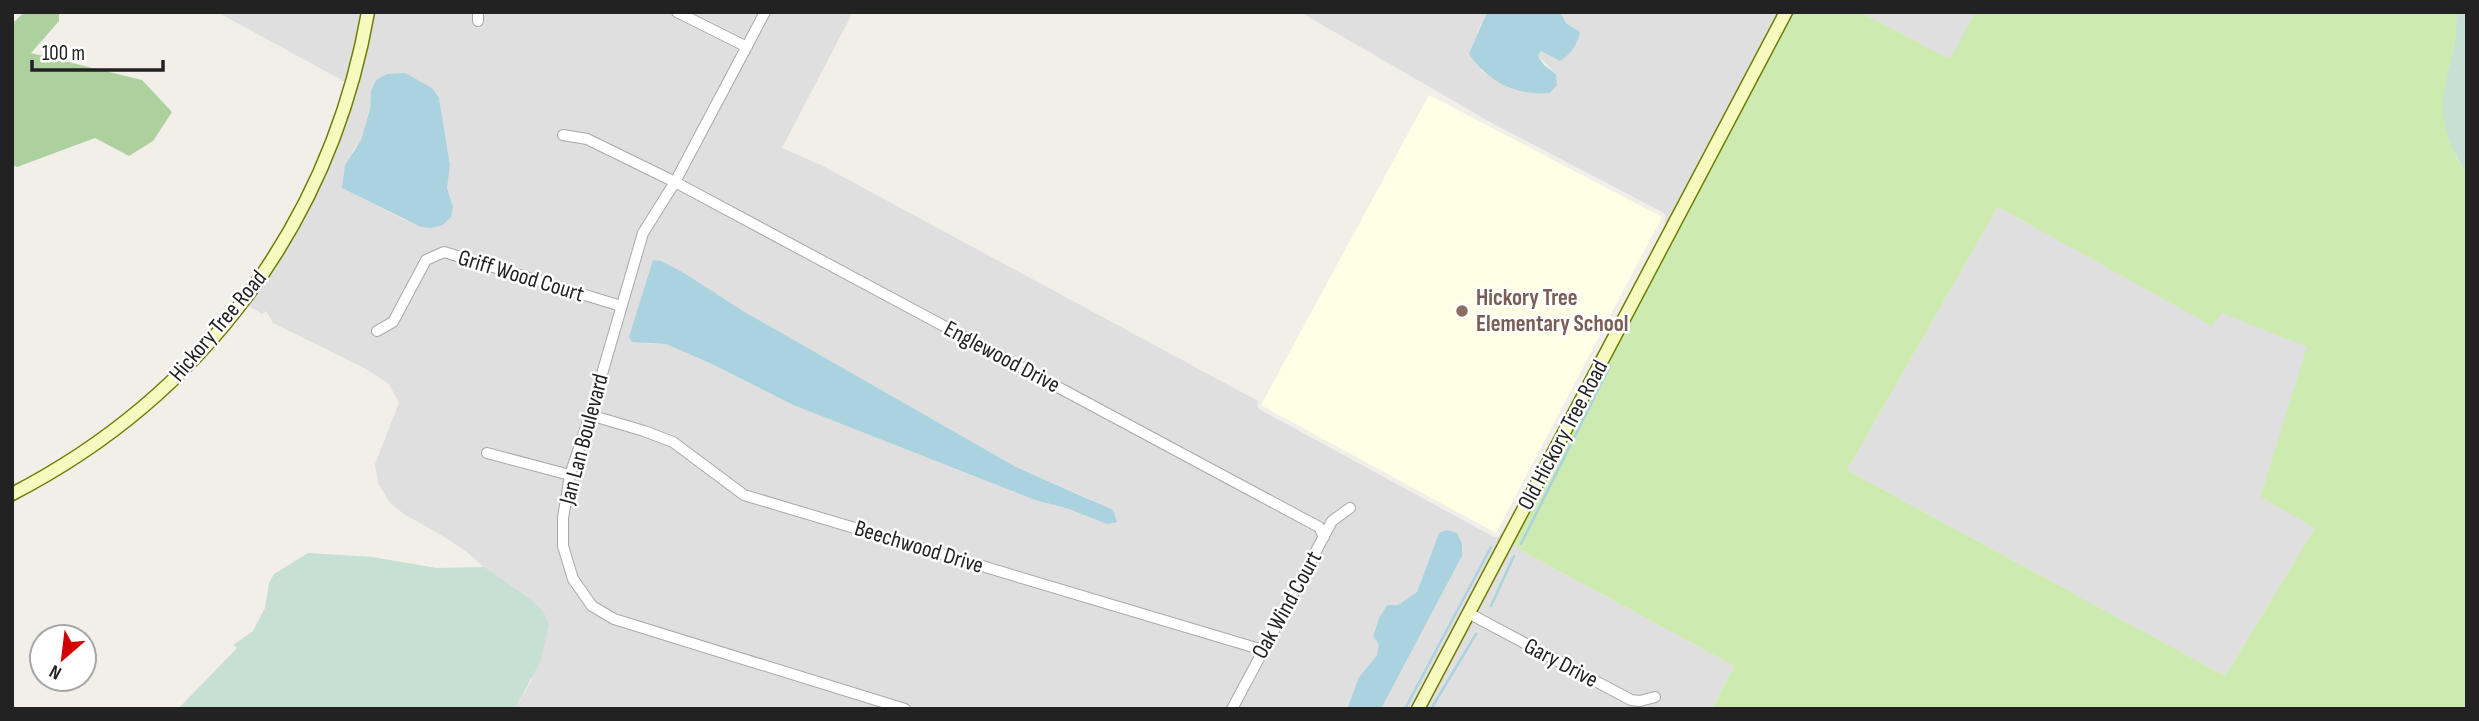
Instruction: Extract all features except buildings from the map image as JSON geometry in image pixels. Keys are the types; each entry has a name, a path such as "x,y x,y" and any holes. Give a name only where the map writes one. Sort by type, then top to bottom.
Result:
{"street":[{"name":"Hickory Tree Road","path":"12,494 51,473 128,420 202,352 258,282 278,252 318,178 335,137 358,62 368,12"},
{"path":"677,12 747,47"},
{"name":"Jan Lan Boulevard","path":"765,12 675,182 643,233 570,475 562,518 563,546 573,579 592,606 614,619 890,707 905,709"},
{"name":"Old Hickory Tree Road","path":"1418,709 1786,12"},
{"name":"Englewood Drive","path":"563,135 587,139 675,182 1319,527 1324,537"},
{"name":"Griff Wood Court","path":"377,331 393,322 426,260 444,252 621,306"},
{"name":"Beechwood Drive","path":"590,415 673,442 744,495 1263,650"},
{"path":"487,453 570,475"},
{"name":"Oak Wind Court","path":"1232,709 1332,521 1350,508"},
{"name":"Gary Drive","path":"1470,614 1630,700 1640,701 1655,697"}],"shaded area":[{"path":"217,12 363,12 347,83"},
{"path":"372,12 853,12 782,148 821,165 1258,401 1259,409 1494,537 1504,533 1413,709 1381,709 1462,556 1439,533 1417,592 1398,605 1387,605 1379,618 1373,636 1380,644 1377,655 1359,677 1347,709 515,709 532,680 530,599 490,573 468,553 390,503 378,483 375,464 399,403 389,384 366,369 273,323 266,311 262,314 247,305 282,255 322,180 353,97","holes":["371,91 439,98 450,165 446,188 453,207 407,221 343,188 353,150 361,140 370,109","661,261 1016,467 1092,500 1069,509 1035,500 793,405 666,344 643,343"]},
{"path":"1300,12 1487,12 1477,33 1481,71 1514,89 1556,74 1538,56 1541,51 1550,54 1580,32 1566,23 1560,12 1781,12 1668,225 1664,223 1664,213 1490,122"},
{"path":"1860,12 1975,12 1950,60"},
{"path":"2456,12 2467,12 2467,175 2452,146 2443,114 2457,26"},
{"name":"Hickory Tree Elementary School","path":"1429,95 1662,217 1496,533 1261,405"},
{"path":"1998,207 2211,325 2222,312 2308,347 2260,497 2316,527 2225,676 1847,470"},
{"path":"1513,542 1522,551 1734,666 1712,709 1423,709"},
{"path":"308,553 373,557 436,568 484,567 530,599 543,611 549,624 541,660 515,709 178,709 237,648 233,645 253,631 265,608 269,583 274,574"}],"green space":[{"path":"24,12 59,12 59,21 31,53 142,80 172,112 153,141 129,156 95,138 17,167 12,165 12,24"},
{"path":"1791,12 1860,12 1950,59 1975,12 2456,12 2458,31 2445,92 2456,157 2467,175 2467,709 1712,709 1734,666 1522,551 1513,542","holes":["1998,207 2212,326 2222,313 2307,347 2260,497 2315,528 2225,676 1847,470"]}],"water":[{"path":"1487,12 1560,12 1566,23 1580,32 1573,48 1560,61 1541,51 1538,56 1544,65 1556,74 1557,85 1550,93 1526,92 1504,85 1485,72 1469,54"},
{"path":"405,73 432,88 439,98 450,165 447,188 453,207 451,217 443,225 431,228 421,227 342,188 345,165 361,140 370,109 371,91 376,80 387,74"},
{"path":"653,260 661,261 684,273 743,311 1016,467 1113,510 1117,522 1107,524 1069,509 1035,500 793,405 666,344 632,342 629,337"},
{"path":"1447,530 1457,533 1462,544 1462,556 1381,709 1347,709 1359,677 1377,655 1379,644 1373,636 1379,618 1387,605 1398,605 1417,592 1439,533"}],"waterway":[{"path":"1521,544 1610,366"},
{"path":"1405,709 1491,547"},
{"path":"1491,606 1514,556"},
{"path":"1431,709 1476,634"}],"place":[{"name":"Hickory Tree Elementary School","path":"1462,311"}]}
